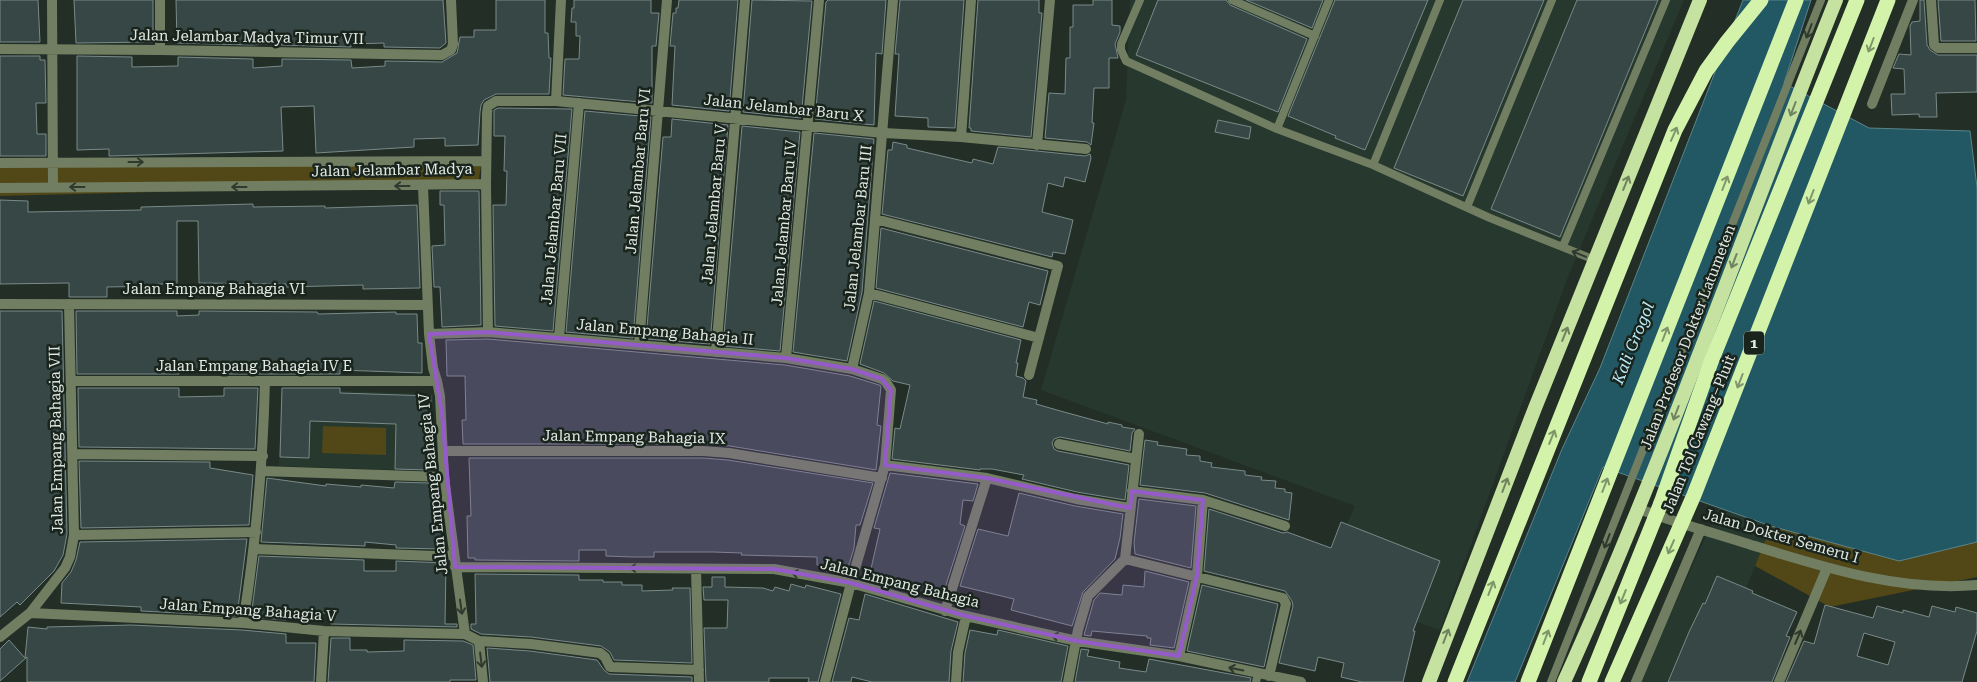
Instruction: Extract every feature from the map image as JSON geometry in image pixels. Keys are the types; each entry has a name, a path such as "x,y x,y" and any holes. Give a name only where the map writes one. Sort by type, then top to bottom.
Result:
{"highway":[{"path":"1429,682 1595,260 1700,0"},
{"path":"1455,682 1675,130 1706,71 1761,0"},
{"path":"1528,682 1796,0"},
{"name":"Jalan Profesor Dokter Latumeten","path":"1564,682 1641,504 1803,64 1836,0"},
{"path":"1589,682 1660,503 1711,362 1857,0"},
{"name":"Jalan Tol Cawang–Pluit","path":"1612,682 1694,495 1888,0"}],"street":[{"path":"52,0 53,187"},
{"path":"160,0 160,50"},
{"name":"Jalan Jelambar Madya Timur VII","path":"0,49 442,55 451,50 453,44 451,0"},
{"path":"556,101 561,0"},
{"name":"Jalan Jelambar Baru VI","path":"639,344 667,0"},
{"name":"Jalan Jelambar Baru V","path":"716,352 744,0"},
{"name":"Jalan Jelambar Baru IV","path":"786,358 818,0"},
{"name":"Jalan Jelambar Baru III","path":"852,369 869,293 893,0"},
{"path":"960,138 971,0"},
{"path":"1037,145 1050,0"},
{"path":"1872,104 1913,0"},
{"path":"1931,0 1934,46 1938,48 1977,48"},
{"name":"Jalan Jelambar Baru X","path":"486,161 488,106 496,101 556,101 883,133 1086,149"},
{"name":"Jalan Jelambar Baru VII","path":"559,338 579,104"},
{"name":"Jalan Jelambar Madya","path":"0,163 486,161 486,184 0,188"},
{"path":"486,184 488,332"},
{"name":"Jalan Empang Bahagia IV","path":"423,186 429,334 433,368 437,380 442,414 444,477 465,634"},
{"path":"875,219 1058,266 1029,375"},
{"path":"869,293 1039,338"},
{"name":"Jalan Empang Bahagia VI","path":"0,304 427,305"},
{"name":"Jalan Empang Bahagia VII","path":"0,637 30,613 65,568 70,557 74,535 68,304"},
{"name":"Jalan Empang Bahagia II","path":"429,334 488,332 639,344 786,358 852,369 882,379 891,390 885,465"},
{"name":"Jalan Empang Bahagia IV E","path":"71,381 437,380"},
{"path":"243,623 254,549 263,456 265,381"},
{"path":"1068,682 1088,596 1126,559 1139,434"},
{"path":"1059,444 1136,460"},
{"name":"Jalan Empang Bahagia IX","path":"443,450 703,451 729,453 882,478"},
{"path":"73,454 263,456"},
{"path":"826,682 851,583 885,465 987,478 1076,499 1130,508"},
{"path":"261,471 444,477"},
{"path":"945,611 987,478"},
{"path":"1132,491 1203,500 1285,526"},
{"path":"1179,656 1197,576 1203,500"},
{"name":"Jalan Dokter Semeru I","path":"1641,504 1701,529 1827,568 1893,581 1932,585 1977,585"},
{"path":"1636,682 1701,529"},
{"path":"74,535 256,532"},
{"path":"254,549 435,556 454,555"},
{"path":"1126,559 1285,599 1286,604 1269,676"},
{"name":"Jalan Empang Bahagia","path":"455,567 774,569 851,583 945,611 1077,641 1179,656 1257,678 1269,676 1301,682"},
{"path":"1779,682 1827,568"},
{"path":"696,569 699,682"},
{"name":"Jalan Empang Bahagia V","path":"30,613 243,623 324,631 465,634"},
{"path":"956,682 958,652 966,616"},
{"path":"321,682 324,631"},
{"path":"465,634 479,642 531,644 600,653 605,657 610,666 699,670"},
{"path":"479,642 484,682"}],"lane":[{"path":"1140,0 1122,44 1121,50 1126,61 1277,129 1373,165 1490,218 1595,260"},
{"path":"1232,0 1315,36"},
{"path":"1277,129 1329,0"},
{"path":"1373,165 1440,0"},
{"path":"1467,207 1552,0"},
{"path":"1563,246 1666,0"},
{"path":"1551,682 1624,496 1803,64 1821,0"}],"highlighted area":[{"path":"488,332 786,358 852,369 882,379 891,390 885,465 987,478 1130,508 1132,491 1203,500 1197,576 1179,656 1077,641 966,616 851,583 774,569 455,567 442,414 429,334"}],"shaded area":[{"path":"1130,0 1684,0 1568,277 1440,630 1318,588 1355,506 1041,390 1126,100"},
{"path":"0,163 481,166 478,184 0,196"},
{"path":"281,389 433,394 431,471 279,466"},
{"path":"323,426 386,428 386,455 322,453"},
{"path":"1719,508 1771,526 1709,682 1639,682"},
{"path":"1771,526 1898,554 1977,539 1977,577 1830,607 1755,566"}],"water":[{"name":"Kali Grogol","path":"1743,0 1811,0 1784,83 1869,128 1970,131 1977,187 1977,542 1899,561 1771,526 1603,467 1515,682 1467,682 1562,449 1600,368"}],"building":[{"path":"0,0 38,0 40,42 0,42"},
{"path":"74,0 153,0 153,42 76,43"},
{"path":"176,0 443,0 446,43 440,48 384,47 384,43 351,44 351,47 281,45 281,43 252,45 177,43"},
{"path":"496,0 545,0 545,33 548,33 549,58 551,58 549,94 496,94 484,100 480,112 478,145 445,146 445,138 414,139 414,147 316,153 314,106 281,107 283,151 109,156 109,149 77,150 77,56 132,57 132,67 178,66 178,57 253,59 253,68 282,66 282,59 351,60 352,68 385,66 385,61 442,62 457,53 460,37 474,37 474,30 496,30"},
{"path":"574,0 651,0 651,13 659,13 656,46 652,46 652,103 563,95 565,59 579,59 580,36 576,36 576,22 571,22"},
{"path":"679,0 738,0 729,111 672,105 675,46 670,46 673,13 676,13"},
{"path":"752,0 812,1 801,118 743,112"},
{"path":"828,0 886,0 882,54 876,53 874,125 815,119 826,2"},
{"path":"900,0 964,0 955,128 928,127 928,118 895,116 899,54 895,54"},
{"path":"978,0 1039,0 1039,13 1042,13 1031,137 971,131 971,128 969,128"},
{"path":"1093,0 1112,0 1112,25 1120,26 1120,32 1115,44 1118,58 1109,58 1109,88 1094,88 1092,123 1094,123 1091,145 1087,142 1045,138 1049,93 1065,94 1066,58 1070,58 1070,27 1073,27 1073,5 1093,5"},
{"path":"1158,0 1226,0 1230,5 1307,39 1278,112 1136,55"},
{"path":"1246,0 1323,0 1312,28"},
{"path":"1335,0 1428,0 1365,150 1288,116"},
{"path":"1463,0 1544,0 1463,196 1394,168"},
{"path":"1577,0 1658,0 1560,237 1491,209"},
{"path":"1920,0 1924,0 1927,45 1930,50 1938,55 1977,55 1977,92 1936,93 1937,117 1919,117 1919,114 1892,115 1891,94 1905,94 1904,69 1893,68 1899,54 1911,55 1910,26 1912,22 1920,21"},
{"path":"1938,0 1975,0 1976,41 1941,41"},
{"path":"0,56 40,56 40,60 45,60 46,103 36,103 37,134 46,134 46,156 0,156"},
{"path":"498,108 572,109 553,331 495,326 493,205 506,205 507,171 504,171 505,136 494,136 494,110"},
{"path":"585,111 651,117 633,338 566,332"},
{"path":"672,119 728,125 710,344 646,339 663,137 671,137"},
{"path":"1218,120 1251,127 1249,139 1215,132"},
{"path":"742,126 800,132 780,351 723,346"},
{"path":"814,133 874,139 862,292 847,361 793,352"},
{"path":"893,142 907,145 907,148 972,163 973,159 993,164 998,147 1085,156 1090,154 1091,158 1085,182 1065,177 1063,187 1048,183 1042,212 1073,220 1065,254 1053,252 1052,257 882,214 888,150 892,150"},
{"path":"440,191 479,191 481,325 442,327 440,287 434,287 432,246 445,245 444,205 440,205"},
{"path":"0,200 28,201 28,212 141,210 141,207 253,204 253,207 325,206 325,208 417,205 420,288 363,289 363,285 286,287 286,284 199,283 198,221 177,221 177,284 107,287 107,297 69,297 69,283 0,284"},
{"path":"881,228 1048,271 1040,305 1029,302 1023,327 876,288"},
{"path":"874,301 1021,340 1016,363 1018,363 1016,376 1026,381 1023,397 1037,400 1036,404 1064,412 1135,429 1132,433 1130,451 1060,437 1054,439 1052,443 1054,449 1058,451 1129,465 1125,500 1077,492 1022,479 1024,475 992,469 980,470 892,459 895,428 900,429 910,385 893,381 884,373 860,364"},
{"path":"0,311 62,311 67,534 63,555 54,571 20,605 17,602 0,617"},
{"path":"76,311 177,311 177,316 199,315 199,311 317,312 318,314 396,312 396,314 417,314 418,343 422,343 422,373 340,370 340,374 224,374 224,369 179,370 179,374 77,374"},
{"path":"488,339 785,365 850,376 879,385 881,386 877,425 881,426 876,470 730,446 703,444 463,444 462,420 466,420 465,376 447,376 446,340"},
{"path":"78,388 179,388 179,397 224,396 224,388 258,388 255,449 79,447"},
{"path":"282,388 340,388 340,393 431,396 429,470 395,469 396,424 310,421 309,458 280,457"},
{"path":"1145,440 1158,442 1157,445 1187,449 1186,455 1200,456 1200,461 1212,463 1211,467 1245,471 1245,475 1262,477 1261,480 1276,481 1275,488 1285,489 1285,492 1292,493 1289,520 1205,493 1140,485"},
{"path":"469,458 703,458 728,460 873,483 860,525 856,525 854,548 848,568 817,565 817,557 741,555 742,553 713,552 654,552 654,557 633,557 606,556 606,550 579,550 579,561 475,560 475,558 468,558 467,516 471,516"},
{"path":"79,461 210,462 210,468 253,475 249,525 81,528"},
{"path":"890,473 978,484 973,501 963,500 960,524 965,526 944,591 870,573 880,529 874,528"},
{"path":"267,478 326,486 326,484 361,487 361,485 394,488 395,482 429,483 429,490 437,490 438,515 442,515 442,549 396,548 396,545 365,542 365,546 261,542"},
{"path":"1019,493 1075,506 1123,514 1115,559 1083,592 1072,626 1011,610 1014,599 960,586 978,529 1008,536"},
{"path":"1139,499 1196,506 1191,568 1135,554 1134,543"},
{"path":"1209,509 1283,533 1287,532 1331,548 1341,522 1440,561 1413,631 1415,631 1403,682 1362,682 1341,677 1344,663 1318,657 1315,671 1279,663 1293,606 1292,601 1285,591 1204,571"},
{"path":"247,539 237,616 141,611 141,607 61,603 62,583 71,572 80,542"},
{"path":"259,556 364,560 364,571 396,571 396,561 446,563 445,624 457,624 457,627 331,624 332,613 290,613 290,618 286,618 286,620 251,617"},
{"path":"1145,571 1189,582 1174,648 1150,645 1151,638 1147,638 1147,636 1092,631 1091,636 1084,635 1094,600 1100,593 1122,595 1123,585 1144,587"},
{"path":"475,574 579,575 579,580 603,580 603,582 622,582 622,585 642,585 642,591 690,588 692,663 614,660 610,652 601,646 531,637 481,634 471,629 471,624 476,624"},
{"path":"1717,576 1797,612 1786,636 1790,637 1772,682 1668,682 1689,632 1703,603 1705,604"},
{"path":"712,577 725,577 725,587 763,588 773,591 775,587 789,591 791,584 805,588 806,585 841,594 818,682 808,682 809,678 769,678 769,682 706,682 704,628 727,628 728,600 704,600 703,587 712,587"},
{"path":"1202,585 1278,604 1264,667 1187,651"},
{"path":"865,594 958,622 951,651 949,682 872,682 852,677 851,682 832,682 849,618 859,620"},
{"path":"1825,605 1873,618 1877,606 1929,617 1932,606 1955,612 1956,607 1977,613 1977,631 1962,682 1786,682 1804,641 1814,644","holes":["1864,633 1895,642 1888,665 1857,656"]},
{"path":"131,625 286,634 286,643 316,643 314,682 27,682 27,657 0,681 0,649 9,640 25,658 28,627 47,629 47,627"},
{"path":"970,630 997,635 998,630 1068,646 1061,682 963,682 965,653"},
{"path":"331,638 350,638 350,650 367,650 367,652 404,651 404,640 463,641 473,645 476,680 450,680 450,682 328,682"},
{"path":"487,648 530,651 597,660 609,674 692,677 692,682 490,682"},
{"path":"1081,649 1089,650 1087,656 1120,662 1119,668 1146,672 1149,659 1251,678 1250,682 1075,682"}]}
